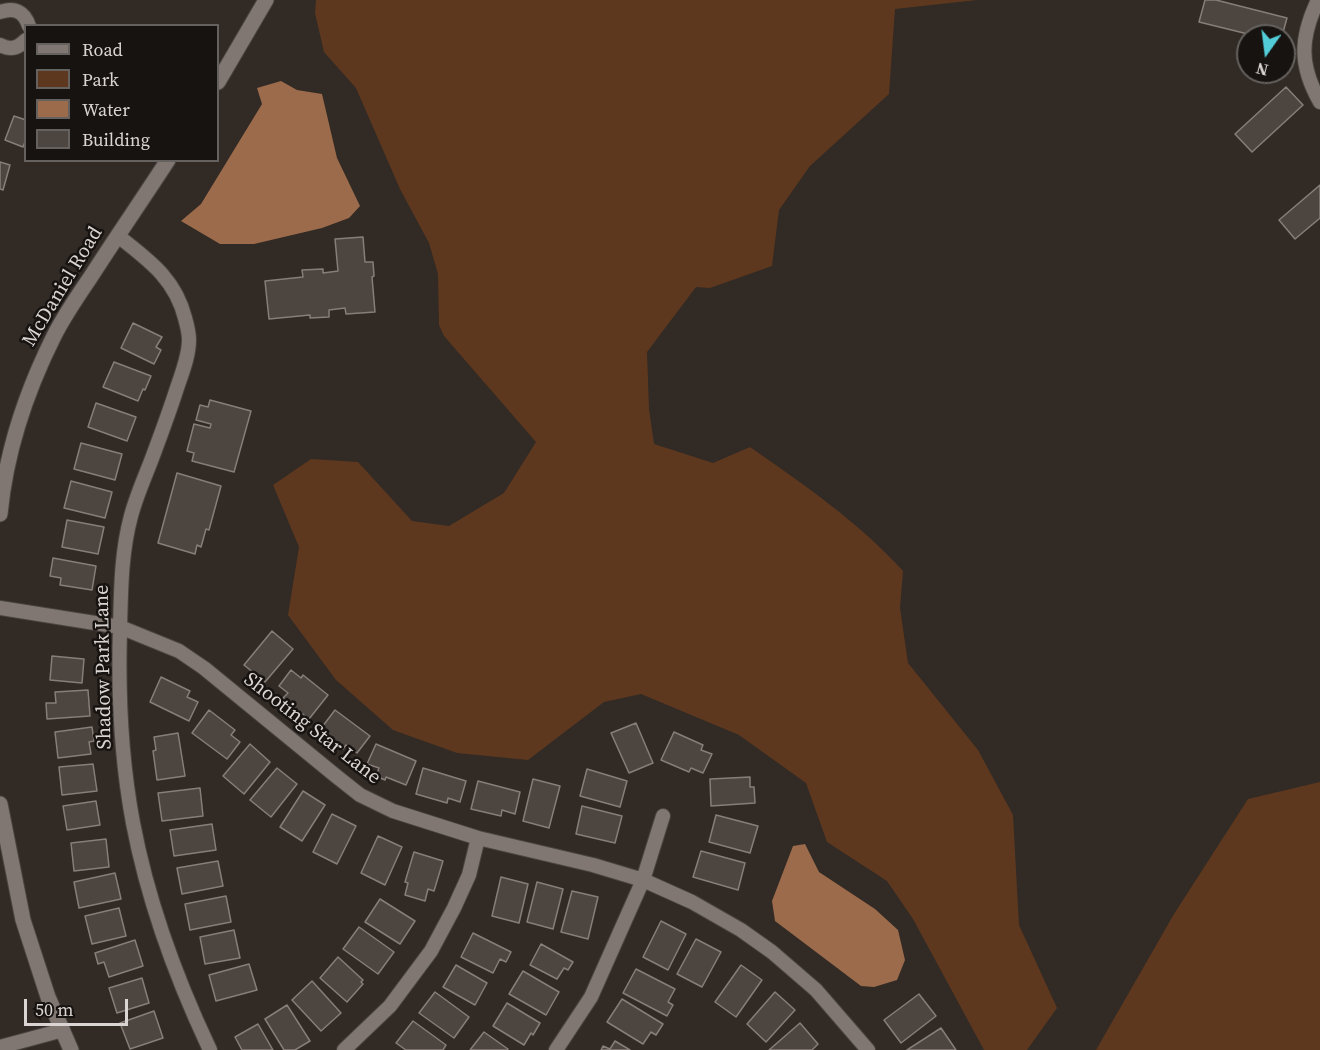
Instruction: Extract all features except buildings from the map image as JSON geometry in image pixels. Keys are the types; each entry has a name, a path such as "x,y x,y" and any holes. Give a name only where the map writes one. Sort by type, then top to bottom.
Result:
{"main road":[{"path":"219,80 266,0"},
{"name":"McDaniel Road","path":"0,514 5,475 24,403 54,336 66,314 167,162"},
{"path":"0,804 22,920 48,997 71,1050"}],"street":[{"path":"1318,0 1309,18 1304,49 1307,71 1320,102"},
{"path":"0,12 8,9 21,12 28,24"},
{"path":"0,45 14,48 24,42"},
{"name":"Shadow Park Lane","path":"118,236 165,276 182,306 188,327 189,339 185,364 131,516 121,586 118,645 122,724 133,825 148,889 161,930 184,992 210,1050"},
{"name":"Shooting Star Lane","path":"0,608 120,627 179,651 204,668 360,795 393,811 478,838 593,865 643,880 692,902 741,930 772,952 816,990 867,1049"},
{"path":"556,1050 591,997 643,880 663,816"},
{"path":"344,1050 390,1006 431,951 469,875 478,838"},
{"path":"0,1047 63,1030"}],"green space":[{"path":"316,0 977,0 895,9 889,94 810,166 779,210 772,266 710,288 696,287 647,352 649,409 654,444 713,463 750,447 850,520 903,571 900,608 908,663 978,750 1013,815 1019,925 1057,1008 1027,1050 984,1050 913,919 887,881 827,842 806,783 739,735 641,694 604,702 528,760 457,753 393,730 336,680 288,615 299,547 273,485 311,459 358,462 412,521 449,526 504,493 536,442 444,336 439,325 438,274 429,243 400,189 356,88 324,52 315,13"},
{"path":"1320,782 1320,1050 1096,1050 1174,914 1248,799"}],"water":[{"path":"281,81 297,90 322,94 337,158 360,206 349,218 322,228 254,244 220,244 181,221 201,204 262,104 257,88"},
{"path":"805,844 819,872 875,909 898,930 905,960 897,980 874,987 861,986 775,921 772,901 793,846"}]}
